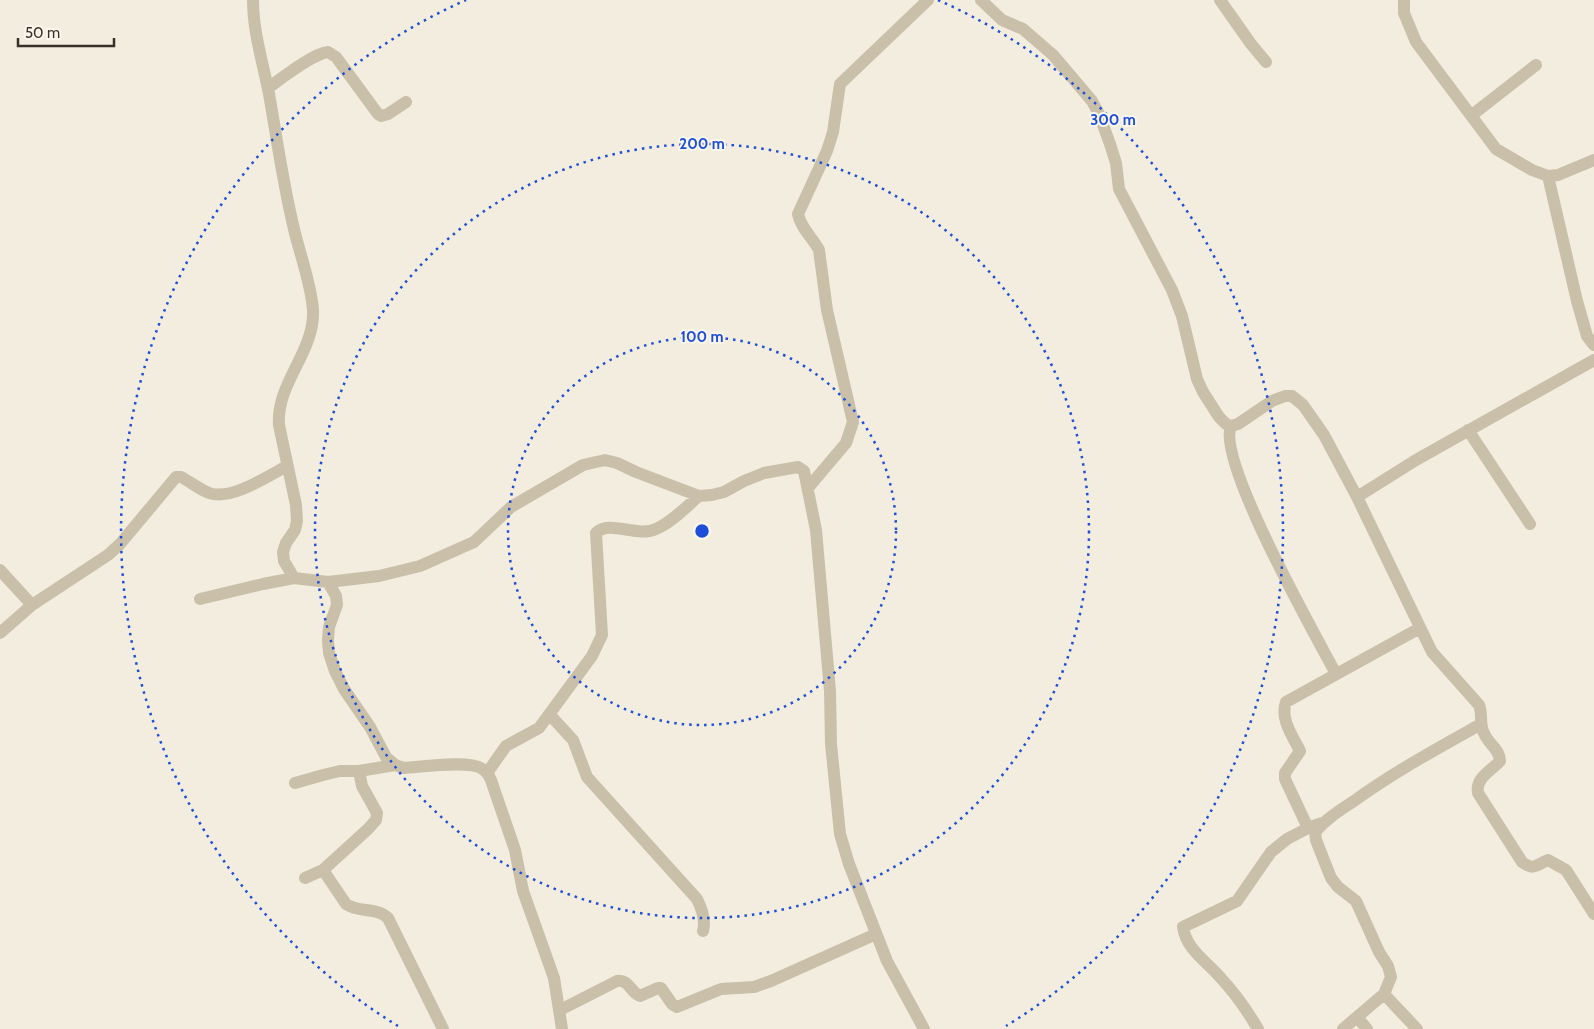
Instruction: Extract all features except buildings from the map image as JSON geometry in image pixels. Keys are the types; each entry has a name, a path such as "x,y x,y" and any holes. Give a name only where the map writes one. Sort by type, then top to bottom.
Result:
{"street":[{"path":"253,0 258,41 293,226 310,289 313,311 311,331 301,357 282,394 278,413 296,505 297,521 295,530 286,543 283,557 294,578"},
{"path":"808,488 846,443 853,422 827,310 819,250 801,225 798,214 827,151 833,132 840,84 928,0"},
{"path":"981,0 1002,20 1023,30 1052,55 1078,84 1095,108 1116,163 1119,189 1172,290 1182,316 1198,379 1219,417 1231,426 1238,424 1272,401 1292,396 1303,405 1324,435 1357,497 1432,652 1479,705 1482,712 1483,733 1500,754 1500,761 1478,781 1478,793 1522,862 1528,867 1534,867 1548,860 1566,870 1594,914"},
{"path":"1220,0 1250,44 1266,62"},
{"path":"1404,0 1404,13 1416,42 1496,149 1532,170 1548,176 1558,175 1594,160"},
{"path":"268,88 303,64 323,52 328,52 336,58 381,116 388,114 406,102"},
{"path":"1472,115 1536,65"},
{"path":"1548,176 1577,301 1587,336 1594,346"},
{"path":"1357,497 1416,460 1594,360"},
{"path":"1231,426 1229,432 1232,451 1243,487 1264,539 1336,674"},
{"path":"1468,430 1530,524"},
{"path":"200,598 294,578 328,582 379,576 420,566 460,550 474,542 511,507 591,462 604,460 617,463 699,496 712,496 724,492 764,473 798,467 804,471 816,530 830,691 831,744 840,834 849,864 876,934 924,1029"},
{"path":"0,633 32,605 108,555 120,544 176,477 181,477 209,493 222,494 259,482 287,466"},
{"path":"487,773 506,746 539,728 550,715 592,656 602,635 596,533 606,527 642,533 656,529 680,513 699,496"},
{"path":"0,570 32,605"},
{"path":"328,582 336,596 337,605 330,627 329,653 344,689 370,727 386,757 395,765 404,768 466,764 480,767 491,780 515,850 523,890 554,978 562,1029"},
{"path":"1308,828 1285,779 1285,774 1300,751 1286,723 1283,711 1286,702 1420,628"},
{"path":"550,715 572,740 587,777 697,899 702,908 705,925 703,931"},
{"path":"1258,1029 1241,1002 1190,946 1183,927 1238,901 1271,852 1287,839 1322,823 1410,764 1482,724"},
{"path":"295,783 322,775 395,765"},
{"path":"305,878 323,870 376,820 377,813 362,786 358,771"},
{"path":"1322,823 1315,832 1316,840 1331,878 1356,901 1379,952 1388,966 1391,980 1384,994 1343,1029"},
{"path":"323,870 350,907 382,913 388,918 443,1029"},
{"path":"560,1010 622,980 640,996 661,988 672,1004 677,1007 721,989 754,987 771,981 876,934"},
{"path":"1384,994 1417,1029"},
{"path":"1357,1017 1366,1029"}]}
